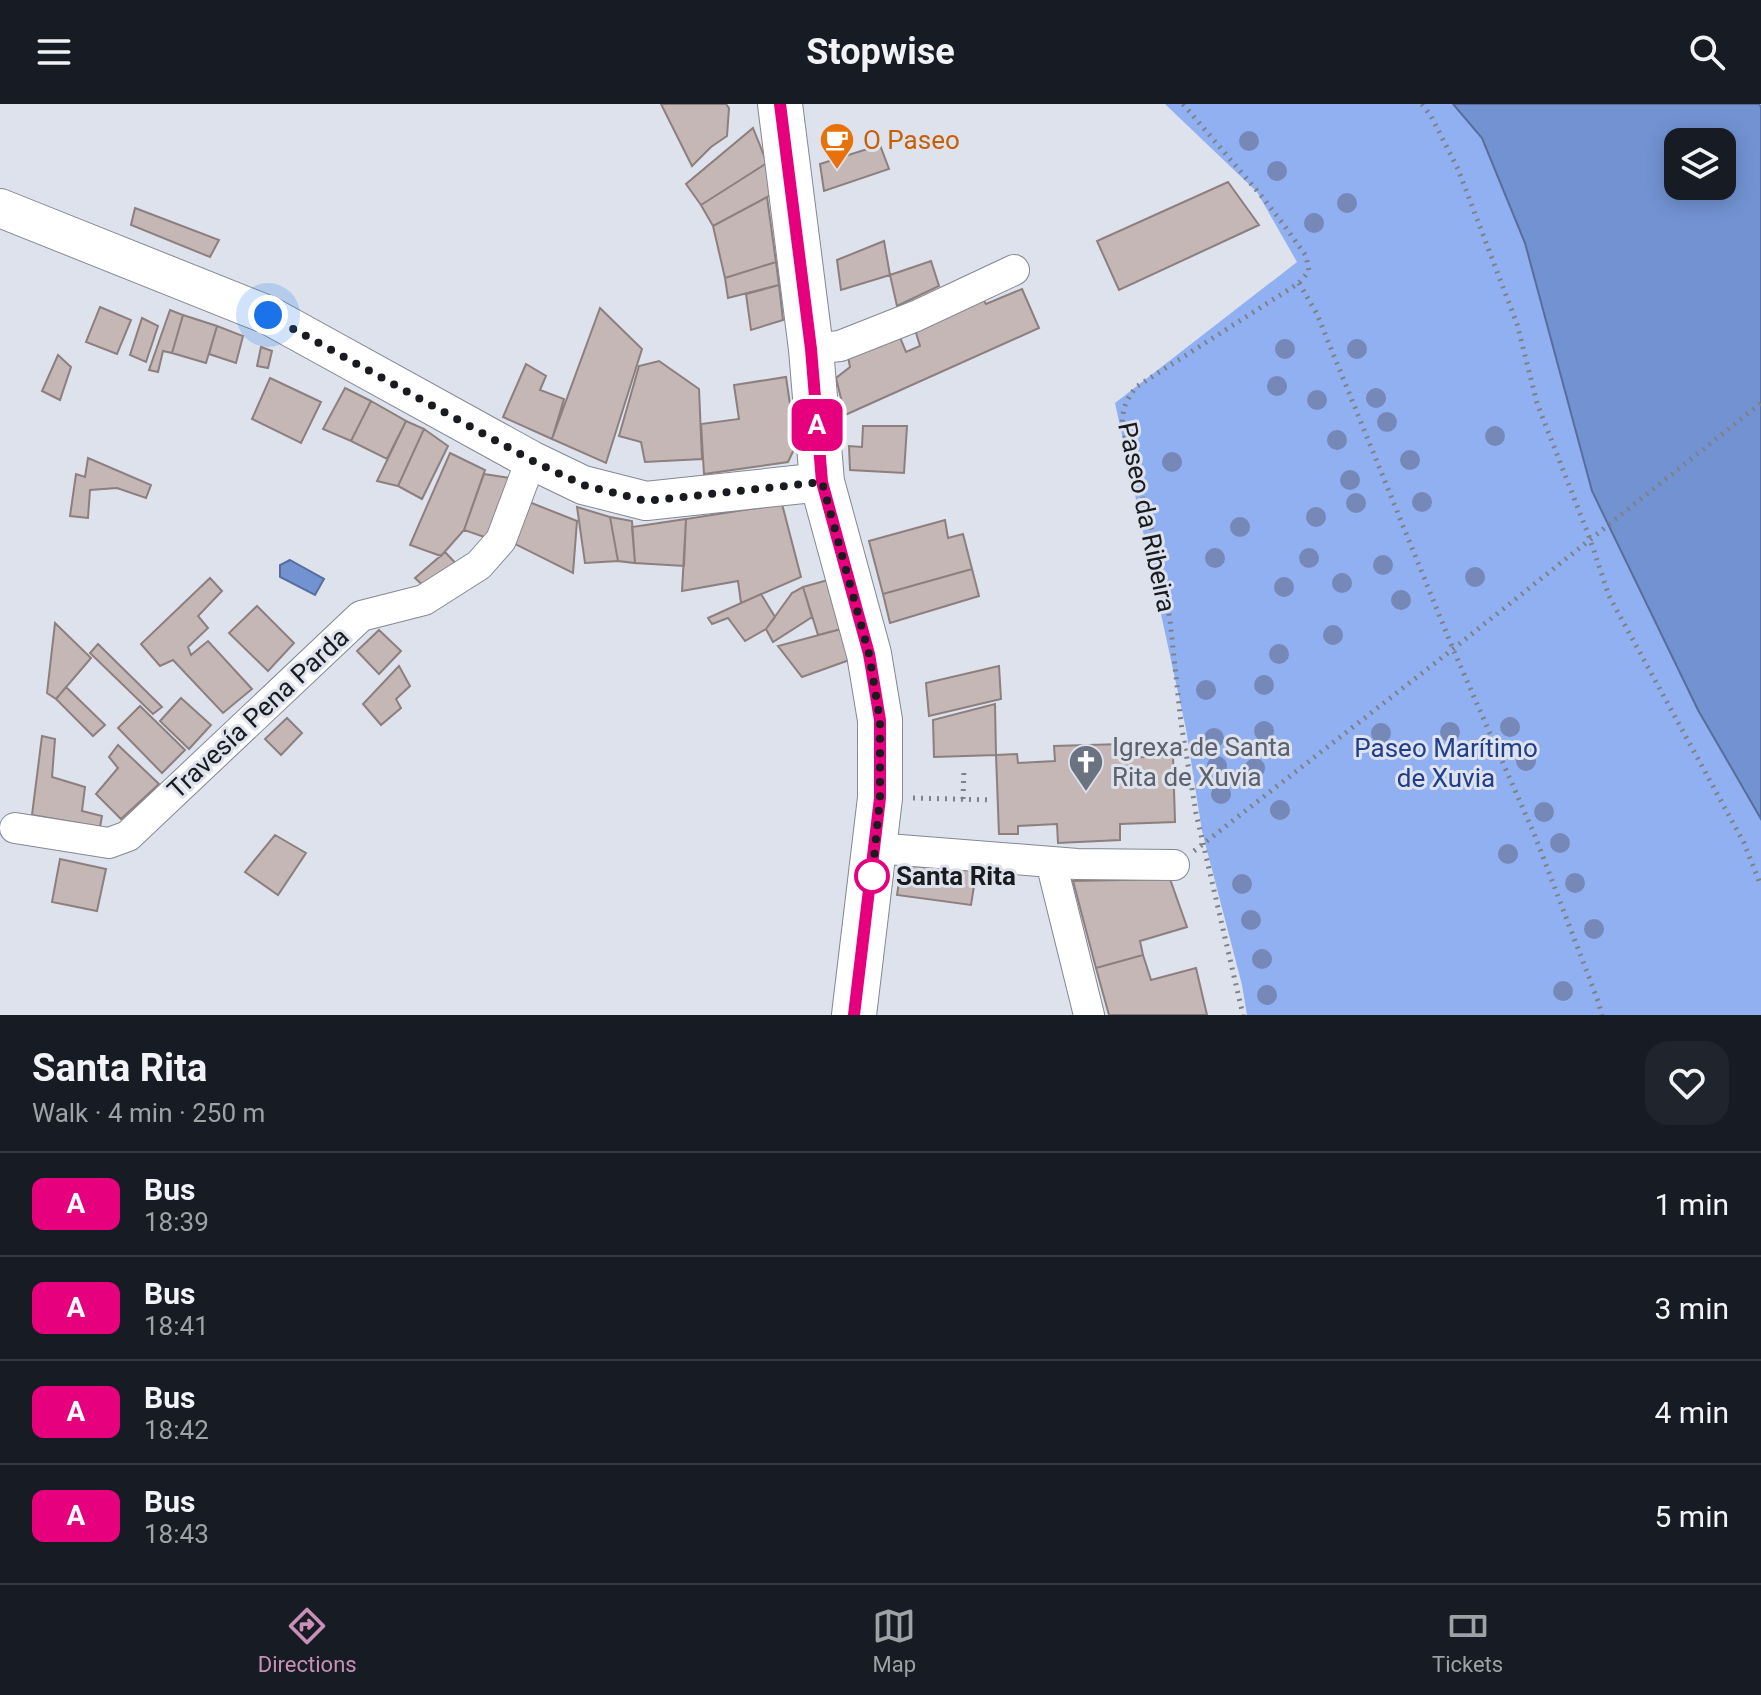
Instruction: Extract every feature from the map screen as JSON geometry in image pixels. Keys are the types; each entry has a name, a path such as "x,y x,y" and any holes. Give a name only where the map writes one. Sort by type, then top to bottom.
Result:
{"main road":[{"path":"773,110 811,349 822,482 869,654 880,720 880,798 854,1015"}],"street":[{"path":"0,208 268,315 531,460 583,485 646,501 822,482"},
{"path":"811,349 840,346 916,316 1014,270"},
{"name":"Travesía Pena Parda","path":"15,828 109,843 128,836 361,616 424,600 479,565 501,540 531,460"},
{"path":"875,848 1051,862 1174,865"},
{"path":"1051,862 1089,1015"}],"path":[{"path":"1183,104 1264,199 1306,256 1309,271 1299,283 1317,314 1453,649 1535,836 1602,1015"},
{"path":"1422,104 1458,169 1517,324 1537,403 1609,596 1744,843 1761,886"},
{"name":"Paseo da Ribeira","path":"1243,1015 1203,845 1181,723 1170,620 1156,545 1122,426 1123,411 1136,387 1299,283"},
{"path":"1203,845 1761,403"},
{"path":"963,799 964,768"},
{"path":"880,798 992,800"}],"green space":[{"name":"Paseo Marítimo de Xuvia","path":"1165,104 1453,104 1482,138 1525,243 1592,491 1698,710 1761,819 1761,1015 1247,1015 1202,831 1186,729 1115,403 1297,262 1257,192"}],"shaded area":[{"path":"1453,104 1759,104 1761,107 1761,819 1698,710 1592,491 1525,243 1482,138"},
{"path":"290,560 324,579 315,595 280,577 280,565"}],"building":[{"path":"661,104 726,104 729,108 727,136 692,166"},
{"path":"753,128 767,163 701,205 686,184"},
{"path":"880,145 889,169 824,191 820,164"},
{"path":"767,163 771,195 713,226 701,205"},
{"path":"1228,182 1259,225 1119,290 1097,241"},
{"path":"767,197 776,262 725,278 713,226"},
{"path":"135,208 219,240 210,257 131,225"},
{"path":"884,241 890,275 841,290 837,260"},
{"path":"931,261 939,286 897,306 890,275"},
{"path":"776,262 779,285 728,298 725,278"},
{"path":"779,285 783,320 751,330 746,294"},
{"path":"1022,289 1039,328 845,415 836,378 850,367 847,351 897,330 906,352 920,346 914,326 982,298 986,304"},
{"path":"100,307 131,320 117,354 86,342"},
{"path":"600,308 642,349 606,463 552,439"},
{"path":"170,310 183,315 172,353 163,351 158,372 149,370"},
{"path":"183,315 217,326 206,363 172,353"},
{"path":"142,318 158,326 146,362 130,355"},
{"path":"217,326 243,336 236,363 209,354"},
{"path":"261,347 272,351 268,368 257,366"},
{"path":"58,355 71,367 60,400 42,391"},
{"path":"659,361 699,389 702,459 645,462 641,442 619,436 639,366"},
{"path":"526,364 546,376 540,390 564,399 552,439 503,417"},
{"path":"786,377 796,445 788,462 704,474 701,424 739,419 734,385"},
{"path":"270,378 321,402 301,443 252,419"},
{"path":"345,388 371,401 351,441 323,429"},
{"path":"371,401 406,421 387,459 351,441"},
{"path":"406,421 424,429 398,486 377,481"},
{"path":"863,426 907,426 904,473 850,470 849,446 862,447"},
{"path":"424,429 448,446 422,499 398,486"},
{"path":"450,453 485,470 464,530 441,556 410,545"},
{"path":"88,458 151,485 146,498 117,488 90,490 88,518 70,516 76,474 85,477"},
{"path":"484,474 510,478 490,539 464,530"},
{"path":"524,500 577,521 573,573 507,540"},
{"path":"782,504 801,577 741,603 738,581 682,591 686,519"},
{"path":"577,507 610,517 618,561 585,563"},
{"path":"610,517 632,521 635,563 618,561"},
{"path":"686,519 684,566 635,563 632,527"},
{"path":"945,520 948,538 963,534 972,569 883,594 869,541"},
{"path":"445,552 460,568 430,592 415,578"},
{"path":"972,569 979,596 890,623 883,594"},
{"path":"210,578 222,591 198,616 208,628 188,647 191,655 208,641 252,689 223,713 173,660 160,666 141,644"},
{"path":"828,580 845,628 818,635 803,587"},
{"path":"803,587 812,617 773,642 766,629 792,593"},
{"path":"761,594 775,617 766,629 745,641 728,618 712,624 708,618"},
{"path":"257,606 294,643 268,671 229,633"},
{"path":"55,623 91,658 56,699 47,693"},
{"path":"845,628 852,659 802,677 778,646"},
{"path":"379,630 401,651 379,674 357,651"},
{"path":"98,644 162,707 153,714 90,653"},
{"path":"399,666 410,686 396,699 401,708 381,725 363,704"},
{"path":"999,666 1001,699 929,716 926,683"},
{"path":"66,687 105,725 93,736 56,699"},
{"path":"181,698 211,725 189,749 160,721"},
{"path":"995,704 996,755 934,757 933,720"},
{"path":"140,706 185,750 162,773 118,728"},
{"path":"287,718 302,733 281,755 265,739"},
{"path":"42,736 55,739 52,777 85,787 82,811 102,816 100,827 32,815"},
{"name":"Igrexa de Santa Rita de Xuvia","path":"1122,744 1122,758 1173,756 1175,822 1120,824 1120,840 1058,843 1057,824 1018,826 1018,834 999,834 996,755 1017,754 1018,763 1055,761 1054,746"},
{"path":"118,745 159,784 121,819 96,794 118,768 109,757"},
{"path":"275,835 306,853 278,895 245,872"},
{"path":"903,856 977,867 971,905 897,895"},
{"path":"60,859 106,869 97,911 52,902"},
{"path":"1170,879 1187,927 1140,941 1143,955 1096,968 1073,881"},
{"path":"1143,955 1151,980 1196,968 1207,1015 1109,1015 1096,968"}],"bus line":[{"name":"A","path":"780,104 811,349 822,482 869,654 880,720 880,798 854,1015"}],"place":[{"name":"O Paseo","path":"837,171"},
{"name":"Igrexa de Santa Rita de Xuvia","path":"1086,793"},
{"name":"Santa Rita","path":"872,876"}],"route":[{"path":"268,315 531,460 583,485 646,501 822,482 869,654 880,720 880,798 872,876"}]}
